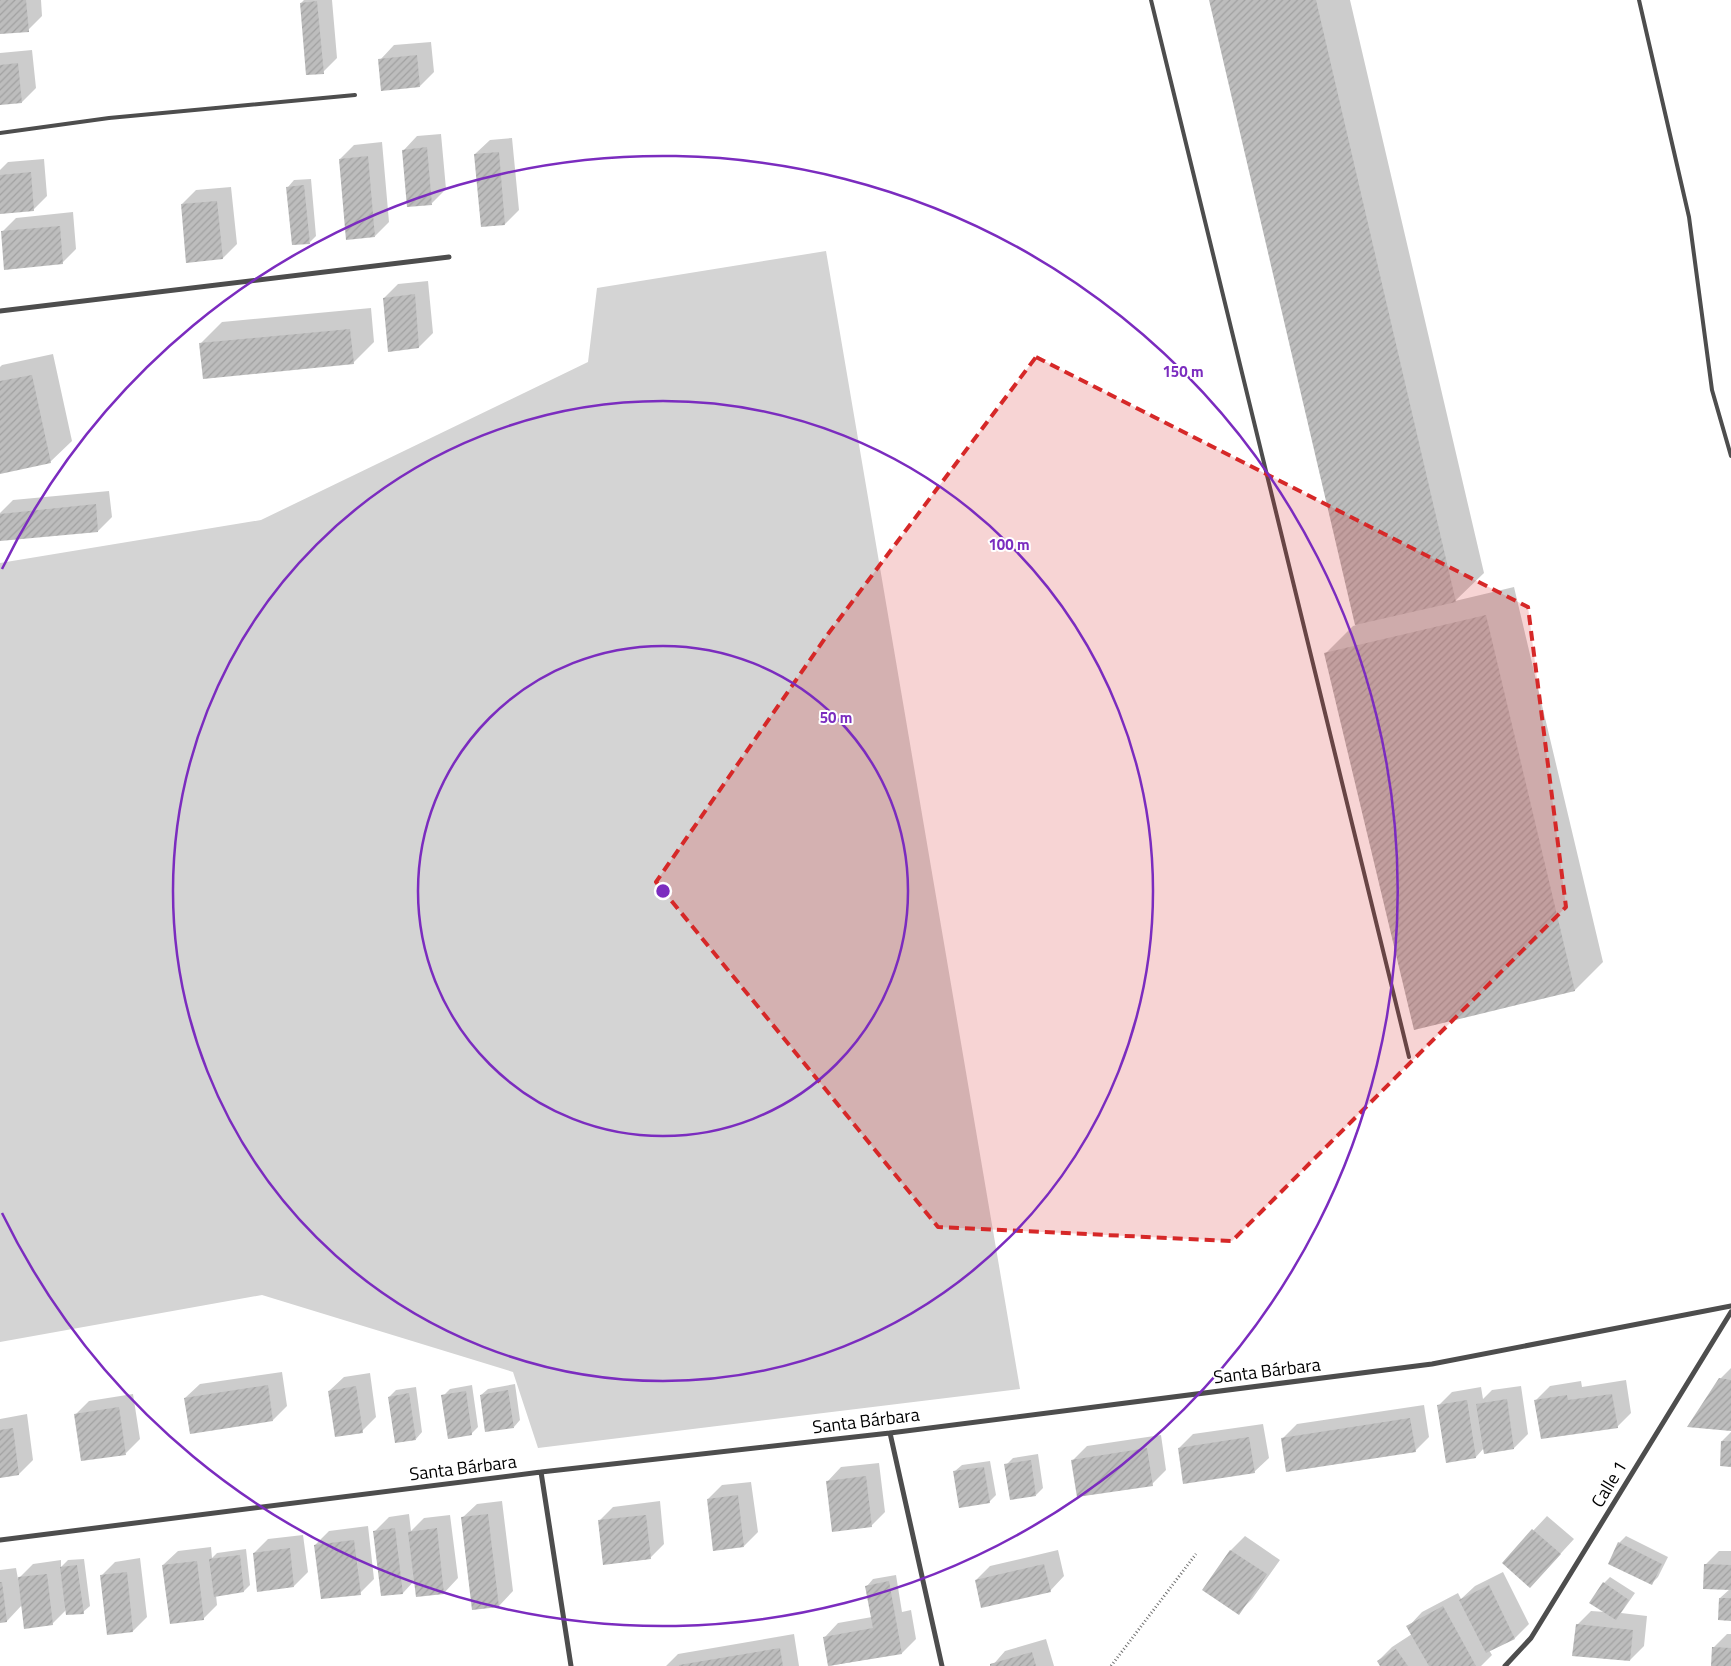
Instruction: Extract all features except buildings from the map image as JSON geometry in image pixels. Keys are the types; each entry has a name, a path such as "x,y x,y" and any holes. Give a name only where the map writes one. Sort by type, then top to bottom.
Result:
{"street":[{"path":"0,311 449,257"},
{"name":"Santa Bárbara","path":"0,1540 541,1472 890,1433 1432,1364 1731,1306"},
{"name":"Calle 1","path":"1505,1666 1531,1638 1731,1312"},
{"path":"890,1433 942,1666"},
{"path":"541,1472 571,1666"}],"lane":[{"path":"1151,0 1409,1057"},
{"path":"1639,0 1689,217 1712,390 1731,456"},
{"path":"0,133 109,118 355,94"}],"path":[{"path":"1111,1666 1196,1554"}],"highlighted area":[{"path":"1036,357 1528,607 1566,907 1232,1241 938,1227 656,882 828,634"}],"shaded area":[{"path":"826,251 1020,1389 538,1448 513,1372 262,1295 0,1342 0,563 261,520 588,362 597,288"}]}
